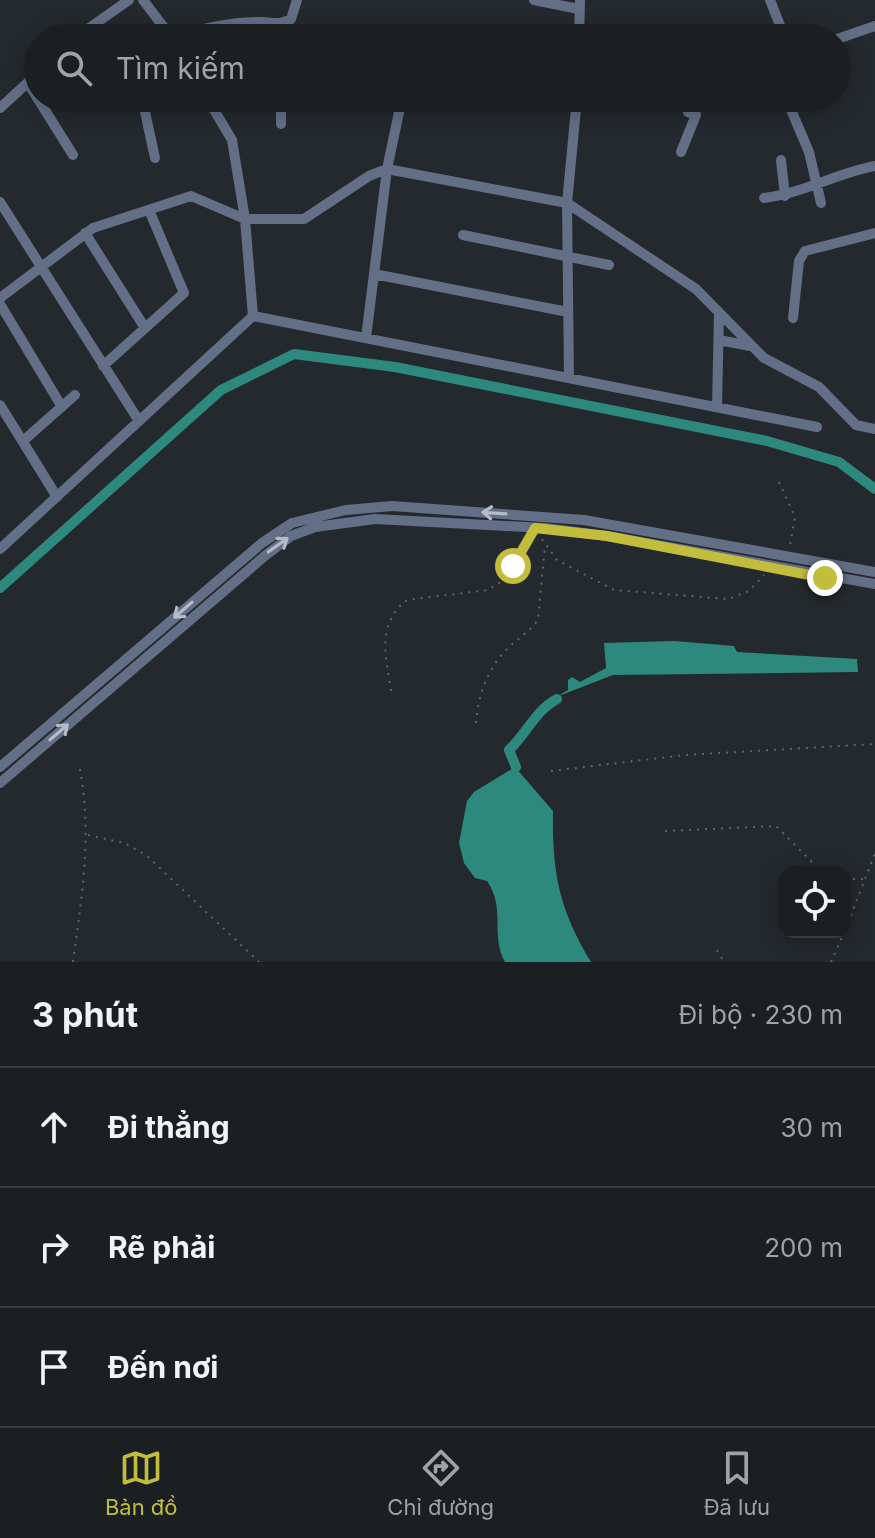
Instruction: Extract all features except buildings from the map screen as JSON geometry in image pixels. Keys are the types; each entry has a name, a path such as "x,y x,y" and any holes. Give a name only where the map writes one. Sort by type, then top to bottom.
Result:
{"street":[{"path":"95,24 129,0"},
{"path":"143,0 161,24"},
{"path":"281,24 291,19 297,0"},
{"path":"534,0 579,5"},
{"path":"770,0 779,24"},
{"path":"246,24 273,24"},
{"path":"851,34 875,26"},
{"path":"0,108 24,87"},
{"path":"46,112 73,155"},
{"path":"145,112 155,158"},
{"path":"215,112 232,140 245,219 253,316"},
{"path":"281,112 281,124"},
{"path":"366,338 387,169 399,112"},
{"path":"569,378 567,203 576,112"},
{"path":"681,152 696,115 688,112"},
{"path":"792,112 809,152 821,203"},
{"path":"781,160 785,196"},
{"path":"764,198 785,196 856,169 875,166"},
{"path":"62,407 0,301 38,267 85,233 191,196 245,219 304,219 369,176 387,169 567,203 696,289 764,358 819,387 856,425 875,429"},
{"path":"0,202 38,267 139,421"},
{"path":"103,366 184,293 149,210"},
{"path":"85,233 145,328"},
{"path":"793,318 799,261 805,251 875,233"},
{"path":"463,235 609,265"},
{"path":"374,274 568,312"},
{"path":"717,407 719,313"},
{"path":"253,316 817,427"},
{"path":"0,549 253,316"},
{"path":"719,340 752,346"},
{"path":"23,441 75,395"},
{"path":"0,405 57,497"},
{"path":"0,783 292,523 346,510 392,506 584,520 875,572"},
{"path":"535,528 536,516"},
{"path":"0,767 238,570 291,536 315,527 375,519 535,528 607,536 875,584"},
{"path":"770,567 772,555"}],"path":[{"path":"779,482 795,517 788,558"},
{"path":"391,691 384,635 398,608 407,600 475,593 497,585 513,566 535,528 557,560 593,582 614,590 656,595 738,597 760,581 770,567"},
{"path":"476,723 477,705 488,675 507,648 538,620 545,544"},
{"path":"551,771 685,755 875,744"},
{"path":"73,962 88,835 80,769"},
{"path":"665,831 776,826 816,866"},
{"path":"88,835 124,843 146,855 259,962"},
{"path":"851,915 875,853"},
{"path":"851,879 864,879"},
{"path":"831,962 842,938"},
{"path":"717,950 724,962"}],"shaded area":[{"path":"674,641 734,646 737,652 857,659 858,672 613,675 556,697 568,690 568,680 572,677 580,682 606,668 604,643"},
{"path":"515,767 553,811 554,853 560,890 571,925 591,962 505,962 499,942 493,891 487,881 475,878 464,863 459,843 467,801 474,792"}],"waterway":[{"path":"0,588 221,390 294,354 395,367 767,441 839,462 875,489"},
{"path":"516,767 509,750 543,710 557,699"}],"route":[{"path":"513,566 535,528 607,536 825,578"}]}
